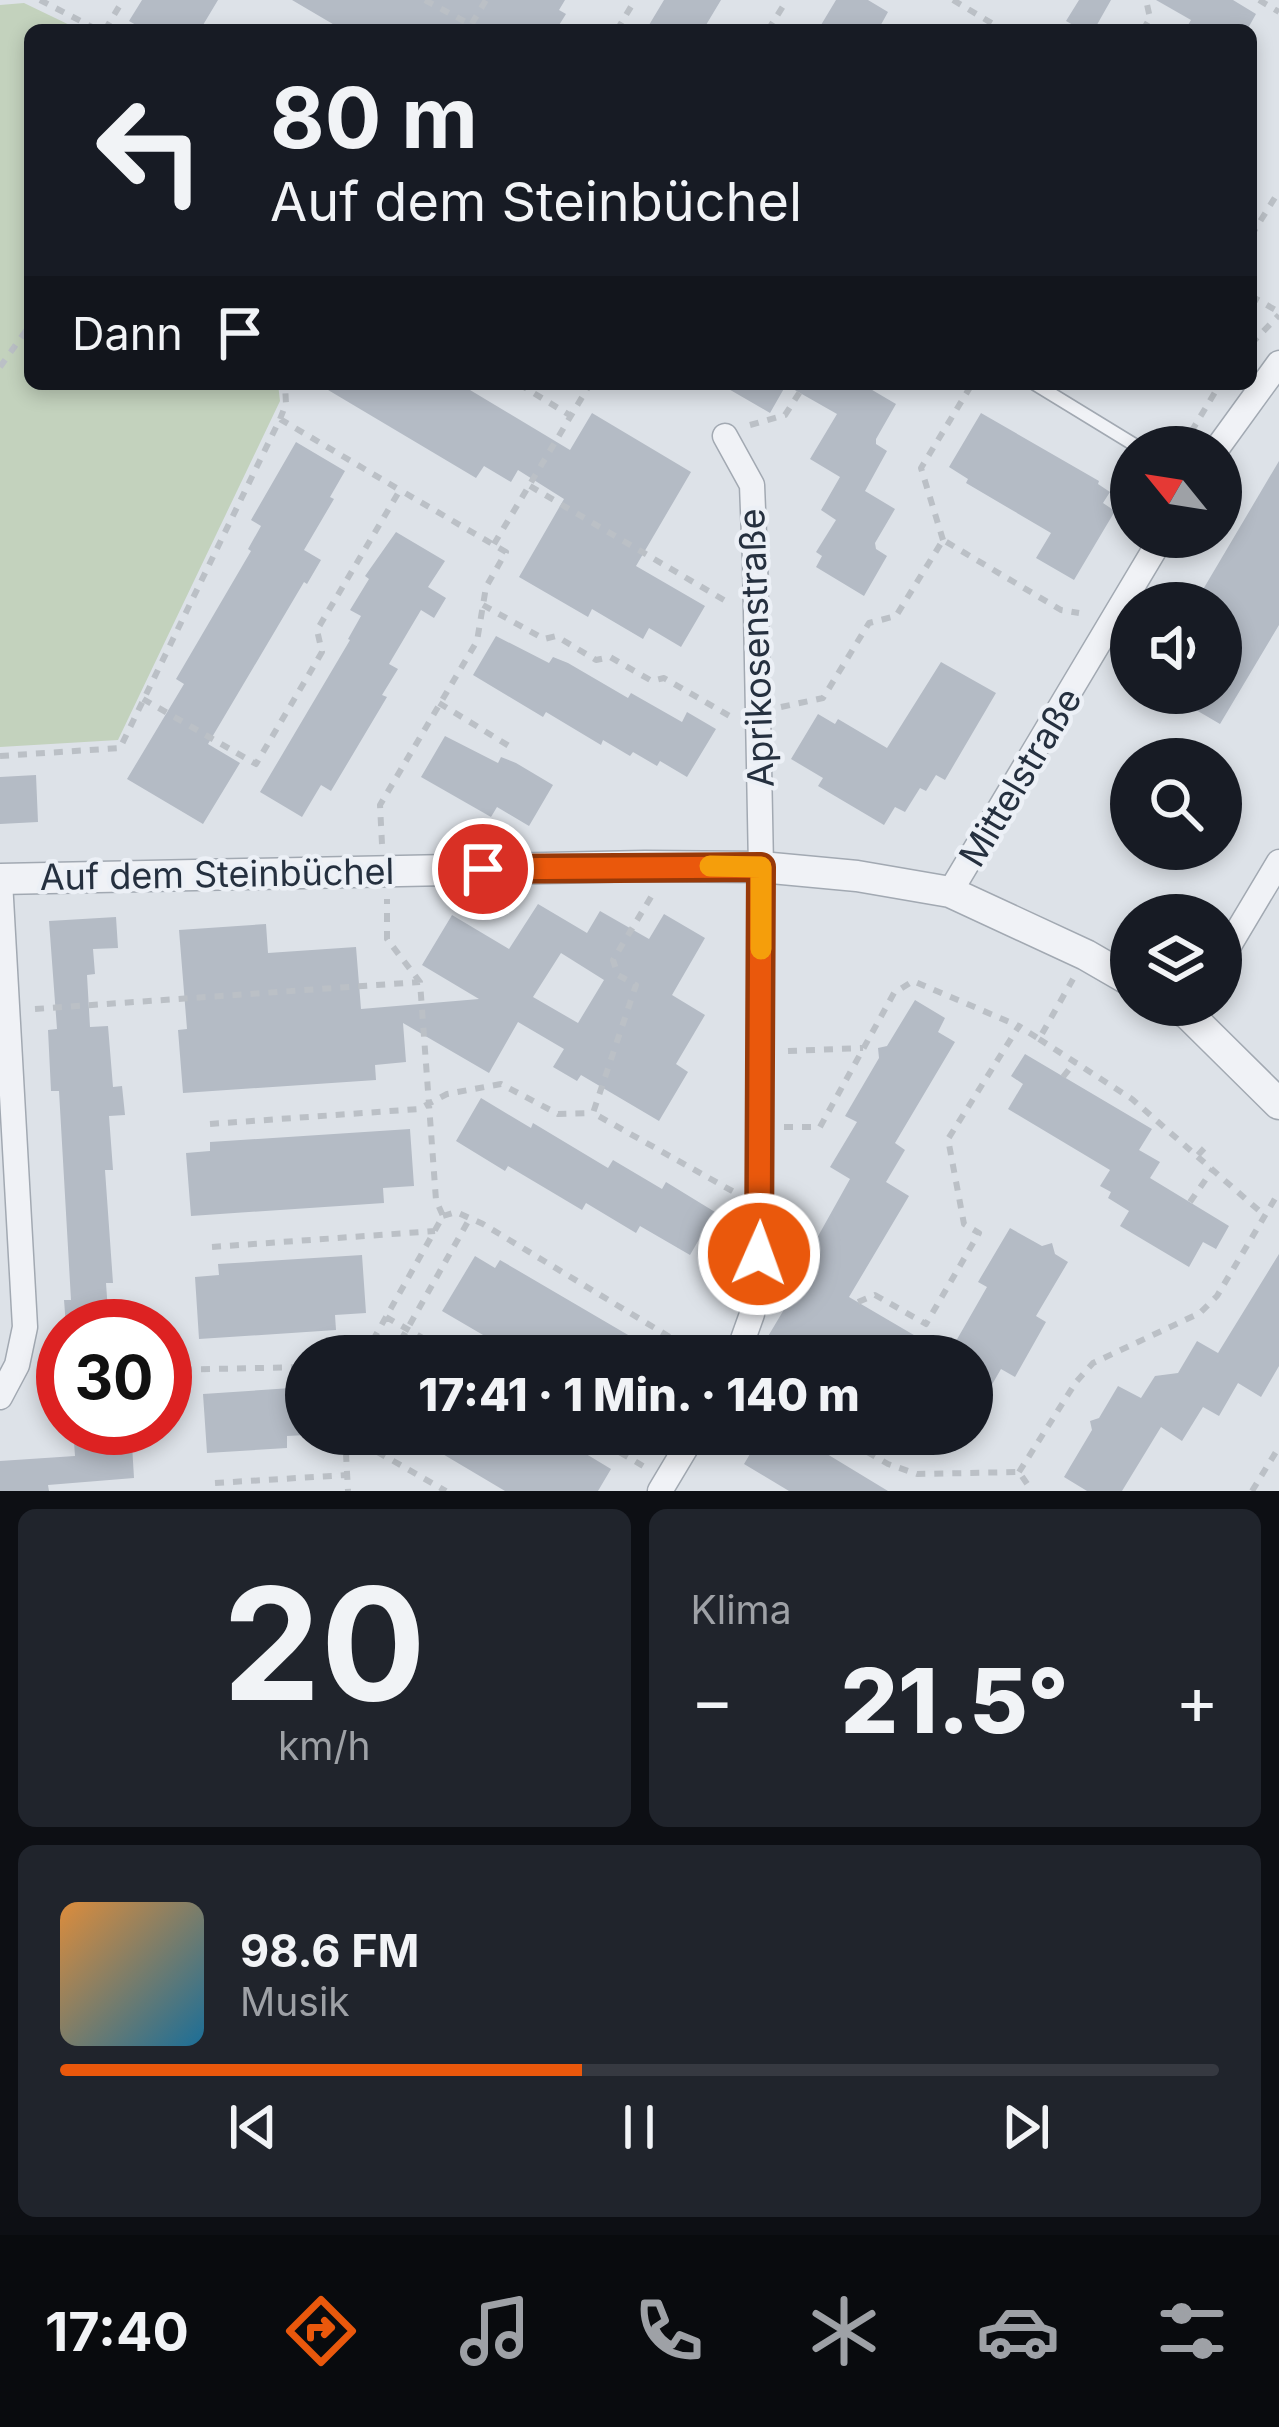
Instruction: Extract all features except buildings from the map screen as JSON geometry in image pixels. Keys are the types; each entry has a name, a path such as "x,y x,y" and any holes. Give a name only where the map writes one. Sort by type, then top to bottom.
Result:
{"street":[{"path":"1233,426 1279,363"},
{"name":"Aprikosenstraße","path":"725,436 752,485 760,711 761,1194 752,1314 744,1335"},
{"name":"Mittelstraße","path":"950,892 1149,558"},
{"path":"1242,924 1279,862"},
{"name":"Auf dem Steinbüchel","path":"0,879 761,867 857,876 950,892 1110,969"},
{"path":"0,879 8,1157 25,1327 17,1365 0,1396"},
{"path":"1203,1026 1279,1104"},
{"path":"660,1491 681,1455"}],"lane":[{"path":"1045,390 1110,430"}],"path":[{"path":"40,0 90,24"},
{"path":"424,0 463,24"},
{"path":"953,0 993,24"},
{"path":"1259,0 1279,12"},
{"path":"1257,226 1279,191"},
{"path":"1257,338 1279,314"},
{"path":"0,367 24,333"},
{"path":"0,756 120,748 280,418 285,390"},
{"path":"529,390 571,416"},
{"path":"494,544 586,390"},
{"path":"725,436 764,419 785,416 801,390"},
{"path":"968,390 921,468 943,540 1061,610 1079,613"},
{"path":"1195,426 1216,390"},
{"path":"280,418 506,552 486,587 477,641 380,805 387,939 420,982 436,1200 443,1216"},
{"path":"530,486 758,621"},
{"path":"143,699 256,764 322,652 316,630 400,490"},
{"path":"483,604 544,639 556,636 596,660 610,657 652,681 664,678 731,719 824,698 869,623 896,616 943,540"},
{"path":"439,704 509,746"},
{"path":"593,1114 636,985 618,975 613,960 652,894 645,866"},
{"path":"1039,1039 1087,955"},
{"path":"761,1126 820,1127 894,993 913,981 1019,1026 1075,1062 1154,1117 1264,1215"},
{"path":"7,1011 420,982"},
{"path":"858,1302 875,1295 926,1324 980,1233 964,1224 948,1139 1019,1026"},
{"path":"761,1052 863,1048"},
{"path":"1063,1076 1075,1062"},
{"path":"210,1124 419,1109 447,1094 501,1084 558,1114 593,1114 728,1191 761,1194"},
{"path":"1146,1126 1154,1117"},
{"path":"1198,1155 1209,1143"},
{"path":"1190,1202 1213,1169"},
{"path":"1018,1472 1076,1382 1094,1363 1200,1312 1217,1296 1279,1192"},
{"path":"376,1335 443,1216 456,1212 666,1335"},
{"path":"406,1335 470,1218"},
{"path":"212,1247 435,1231"},
{"path":"386,1317 418,1335"},
{"path":"192,1369 285,1367"},
{"path":"1252,1491 1279,1447"},
{"path":"346,1455 348,1491"},
{"path":"382,1455 446,1491"},
{"path":"871,1455 917,1474 1018,1472"},
{"path":"1018,1472 1032,1491"},
{"path":"215,1484 347,1475"}],"green space":[{"path":"24,3 68,24 24,24 24,390 279,390 280,401 118,740 0,747 0,5"}],"slow traffic":[{"path":"710,866 761,867 761,949"}],"route":[{"path":"483,869 761,867 759,1254"}]}
